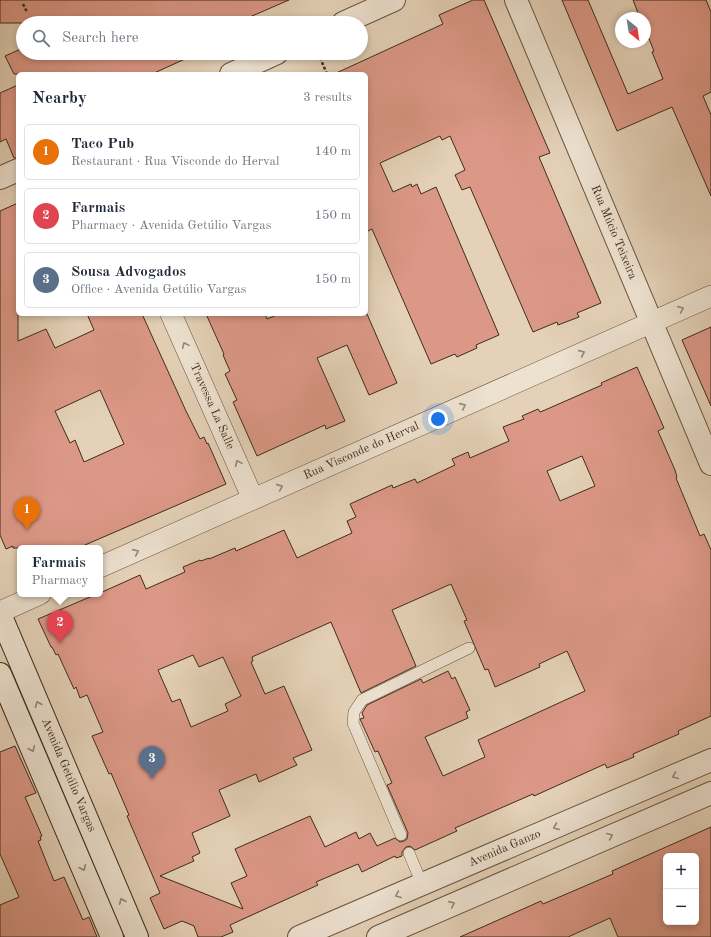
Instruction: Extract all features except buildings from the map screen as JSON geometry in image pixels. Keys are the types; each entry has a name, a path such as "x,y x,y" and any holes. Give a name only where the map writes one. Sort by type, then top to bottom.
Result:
{"street":[{"path":"359,16 394,0"},
{"name":"Rua Múcio Teixeira","path":"516,0 711,464"},
{"path":"235,72 262,60"},
{"path":"0,178 16,171"},
{"name":"Rua Visconde do Herval","path":"103,566 711,296"},
{"name":"Travessa La Salle","path":"172,316 253,499"},
{"path":"2,622 36,597"},
{"name":"Avenida Getúlio Vargas","path":"2,622 137,937"},
{"name":"Avenida Getúlio Vargas","path":"0,674 112,937"},
{"name":"Avenida Ganzo","path":"299,937 711,760"},
{"path":"378,937 711,793"},
{"path":"492,854 504,882"}],"lane":[{"path":"401,835 352,723 354,712 362,700 469,648"},
{"path":"409,853 422,884"}],"path":[{"path":"23,4 27,12"},
{"path":"321,60 326,72"}],"place":[{"name":"Taco Pub","path":"27,530"},
{"name":"Farmais","path":"60,643"},
{"name":"Sousa Advogados","path":"152,779"}]}
